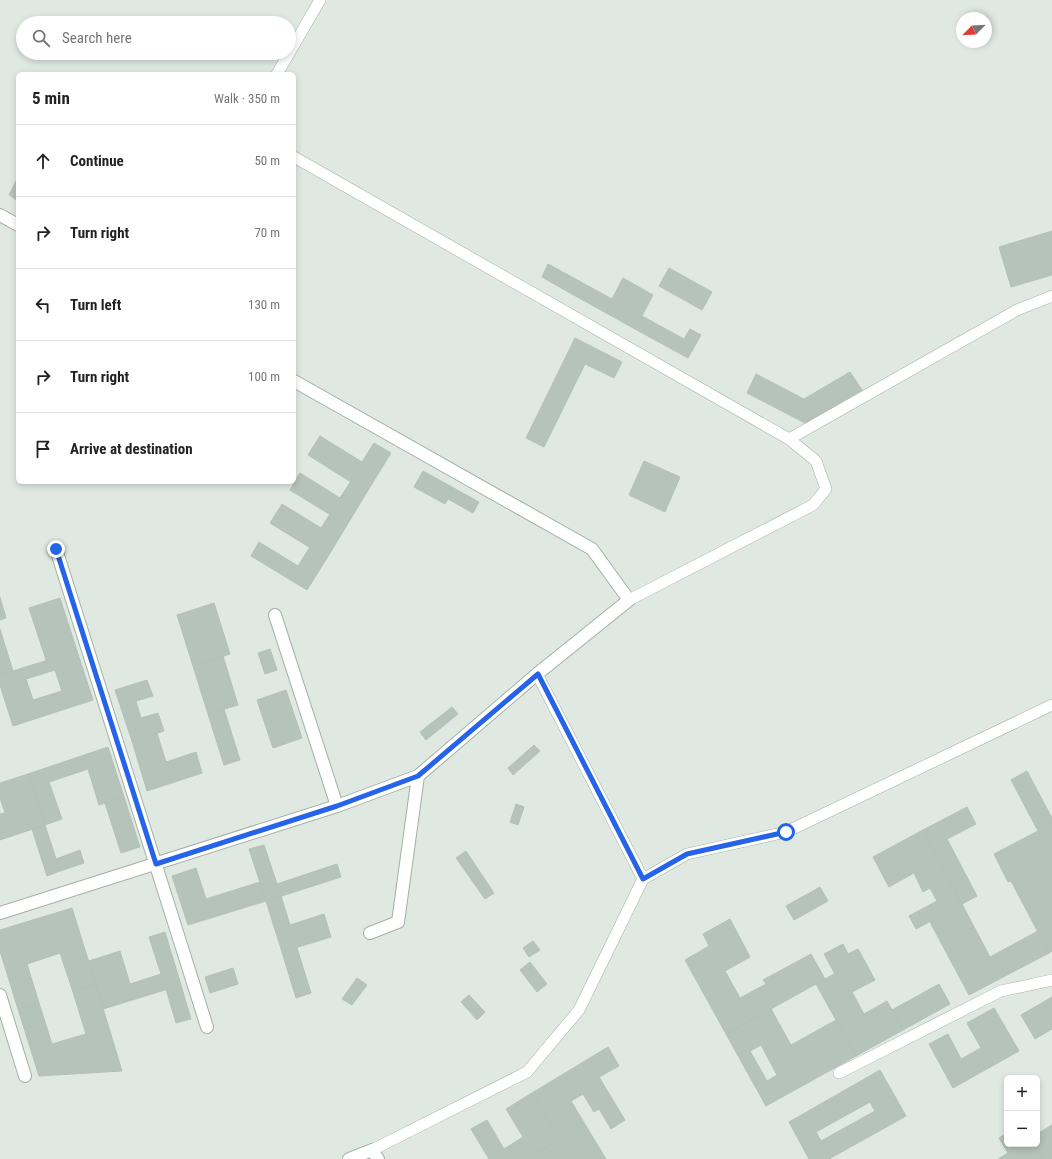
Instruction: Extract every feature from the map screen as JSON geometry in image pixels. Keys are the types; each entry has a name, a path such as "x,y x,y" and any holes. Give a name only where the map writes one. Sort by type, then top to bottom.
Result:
{"street":[{"path":"0,215 16,224"},
{"path":"0,913 337,806 418,776 538,674 629,600 592,549 296,382"},
{"path":"56,549 207,1027"},
{"path":"275,615 337,806"},
{"path":"370,933 398,922 418,776"},
{"path":"0,995 25,1076"},
{"path":"348,1159 375,1154"}],"lane":[{"path":"296,41 320,0"},
{"path":"278,72 285,60"},
{"path":"296,158 788,439 816,461 826,489 812,505 629,600"},
{"path":"788,439 1018,310 1052,296"},
{"path":"538,674 643,879"},
{"path":"375,1154 527,1072 579,1010 643,879 687,854 786,832 1052,705"},
{"path":"839,1073 1001,991 1052,980"}],"building":[{"path":"16,181 16,200 9,195"},
{"path":"1052,231 1052,275 1011,287 999,247"},
{"path":"548,264 570,276 563,289 542,277"},
{"path":"669,268 712,292 702,310 659,286"},
{"path":"570,276 612,299 623,278 653,295 635,329 563,289"},
{"path":"642,316 684,339 690,329 701,335 688,358 635,329"},
{"path":"575,338 622,362 614,378 585,364 544,447 526,438"},
{"path":"850,372 862,390 805,423 747,393 756,374 804,399"},
{"path":"320,436 362,462 374,443 391,453 367,492 308,455"},
{"path":"644,461 680,477 665,512 629,495"},
{"path":"423,471 479,502 473,513 448,499 445,504 414,487"},
{"path":"300,473 340,498 351,481 367,492 347,525 290,490 294,484 296,484 296,480"},
{"path":"282,504 321,528 330,514 347,525 327,558 270,523"},
{"path":"259,542 298,566 310,547 327,558 307,590 251,556"},
{"path":"0,597 6,618 0,620"},
{"path":"60,598 77,651 46,660 29,608"},
{"path":"214,603 230,654 193,666 177,615"},
{"path":"0,629 13,671 0,675"},
{"path":"270,649 277,670 265,674 258,653"},
{"path":"77,651 93,700 13,726 0,685 0,675","holes":["55,670 62,691 33,700 26,679"]},
{"path":"223,656 238,705 208,714 193,666"},
{"path":"147,680 153,696 136,701 141,718 158,713 164,731 132,741 115,690"},
{"path":"286,690 302,738 273,748 257,700"},
{"path":"452,707 458,714 426,740 420,732"},
{"path":"224,709 240,760 224,765 208,714"},
{"path":"157,733 166,762 196,752 202,773 147,791 132,741"},
{"path":"534,745 540,751 513,775 508,768"},
{"path":"108,747 124,797 99,805 88,769 49,782 62,819 45,825 28,774"},
{"path":"1027,771 1052,818 1052,951 1049,953 1011,881 1008,882 994,854 1038,831 1011,780"},
{"path":"28,774 45,825 0,840 0,814 5,813 0,798 0,783"},
{"path":"124,797 140,847 121,853 105,803"},
{"path":"516,804 524,807 518,825 510,822"},
{"path":"967,807 976,824 947,839 977,896 962,904 923,830"},
{"path":"45,825 60,871 47,876 32,829"},
{"path":"923,830 962,904 916,929 909,916 937,901 930,888 923,892 914,873 889,887 873,857"},
{"path":"264,845 277,884 337,864 341,877 266,901 249,849"},
{"path":"80,850 84,863 60,871 56,859"},
{"path":"466,851 494,893 485,899 456,858"},
{"path":"196,868 206,899 260,882 266,901 188,925 172,876"},
{"path":"820,887 828,901 794,920 786,906"},
{"path":"281,896 290,925 324,914 331,937 282,952 266,901"},
{"path":"962,904 990,957 1038,931 1049,953 969,995 930,922"},
{"path":"72,908 96,985 73,992 60,953 27,964 39,1003 18,1009 0,951 0,930"},
{"path":"730,919 750,957 725,971 740,998 766,984 763,980 811,954 825,979 726,1034 685,960 709,946 703,934"},
{"path":"165,932 181,985 103,1009 89,961 120,951 130,984 161,974 149,937"},
{"path":"533,941 540,950 529,957 523,948"},
{"path":"843,944 848,954 858,949 863,958 835,974 824,954"},
{"path":"297,948 311,993 296,998 282,952"},
{"path":"863,958 875,980 852,992 864,1014 887,1001 903,1030 856,1056 816,984"},
{"path":"530,962 547,984 537,992 520,970"},
{"path":"233,968 238,984 210,993 205,977"},
{"path":"357,978 367,985 352,1005 342,999"},
{"path":"939,984 950,1004 903,1030 892,1010"},
{"path":"96,985 122,1071 39,1076 18,1009 39,1003 52,1044 86,1034 73,992"},
{"path":"181,985 191,1019 176,1023 166,989"},
{"path":"469,995 485,1012 477,1020 461,1002"},
{"path":"1052,997 1052,1029 1035,1039 1021,1015"},
{"path":"994,1008 1019,1051 953,1088 929,1044 948,1034 961,1059 981,1048 967,1023"},
{"path":"771,1009 811,1081 766,1106 726,1034","holes":["761,1045 777,1075 767,1081 750,1051"]},
{"path":"836,1020 856,1056 811,1081 791,1045"},
{"path":"608,1047 619,1066 599,1077 625,1120 611,1129 599,1109 594,1112 583,1094 571,1101 606,1159 572,1159 532,1093"},
{"path":"880,1070 906,1116 829,1159 809,1159 789,1122","holes":["870,1102 875,1111 821,1141 816,1132"]},
{"path":"532,1093 560,1139 527,1159 489,1159 471,1129 487,1120 504,1149 523,1137 506,1109"},
{"path":"1052,1125 1052,1159 1044,1159 1037,1147 1040,1147 1040,1132"},
{"path":"1004,1135 1004,1146 999,1138"},
{"path":"560,1139 572,1159 527,1159"},
{"path":"1004,1147 1037,1147 1044,1159 998,1159 1008,1153"}],"route":[{"path":"56,549 156,864 337,806 418,776 538,674 643,879 687,854 786,832"}]}
